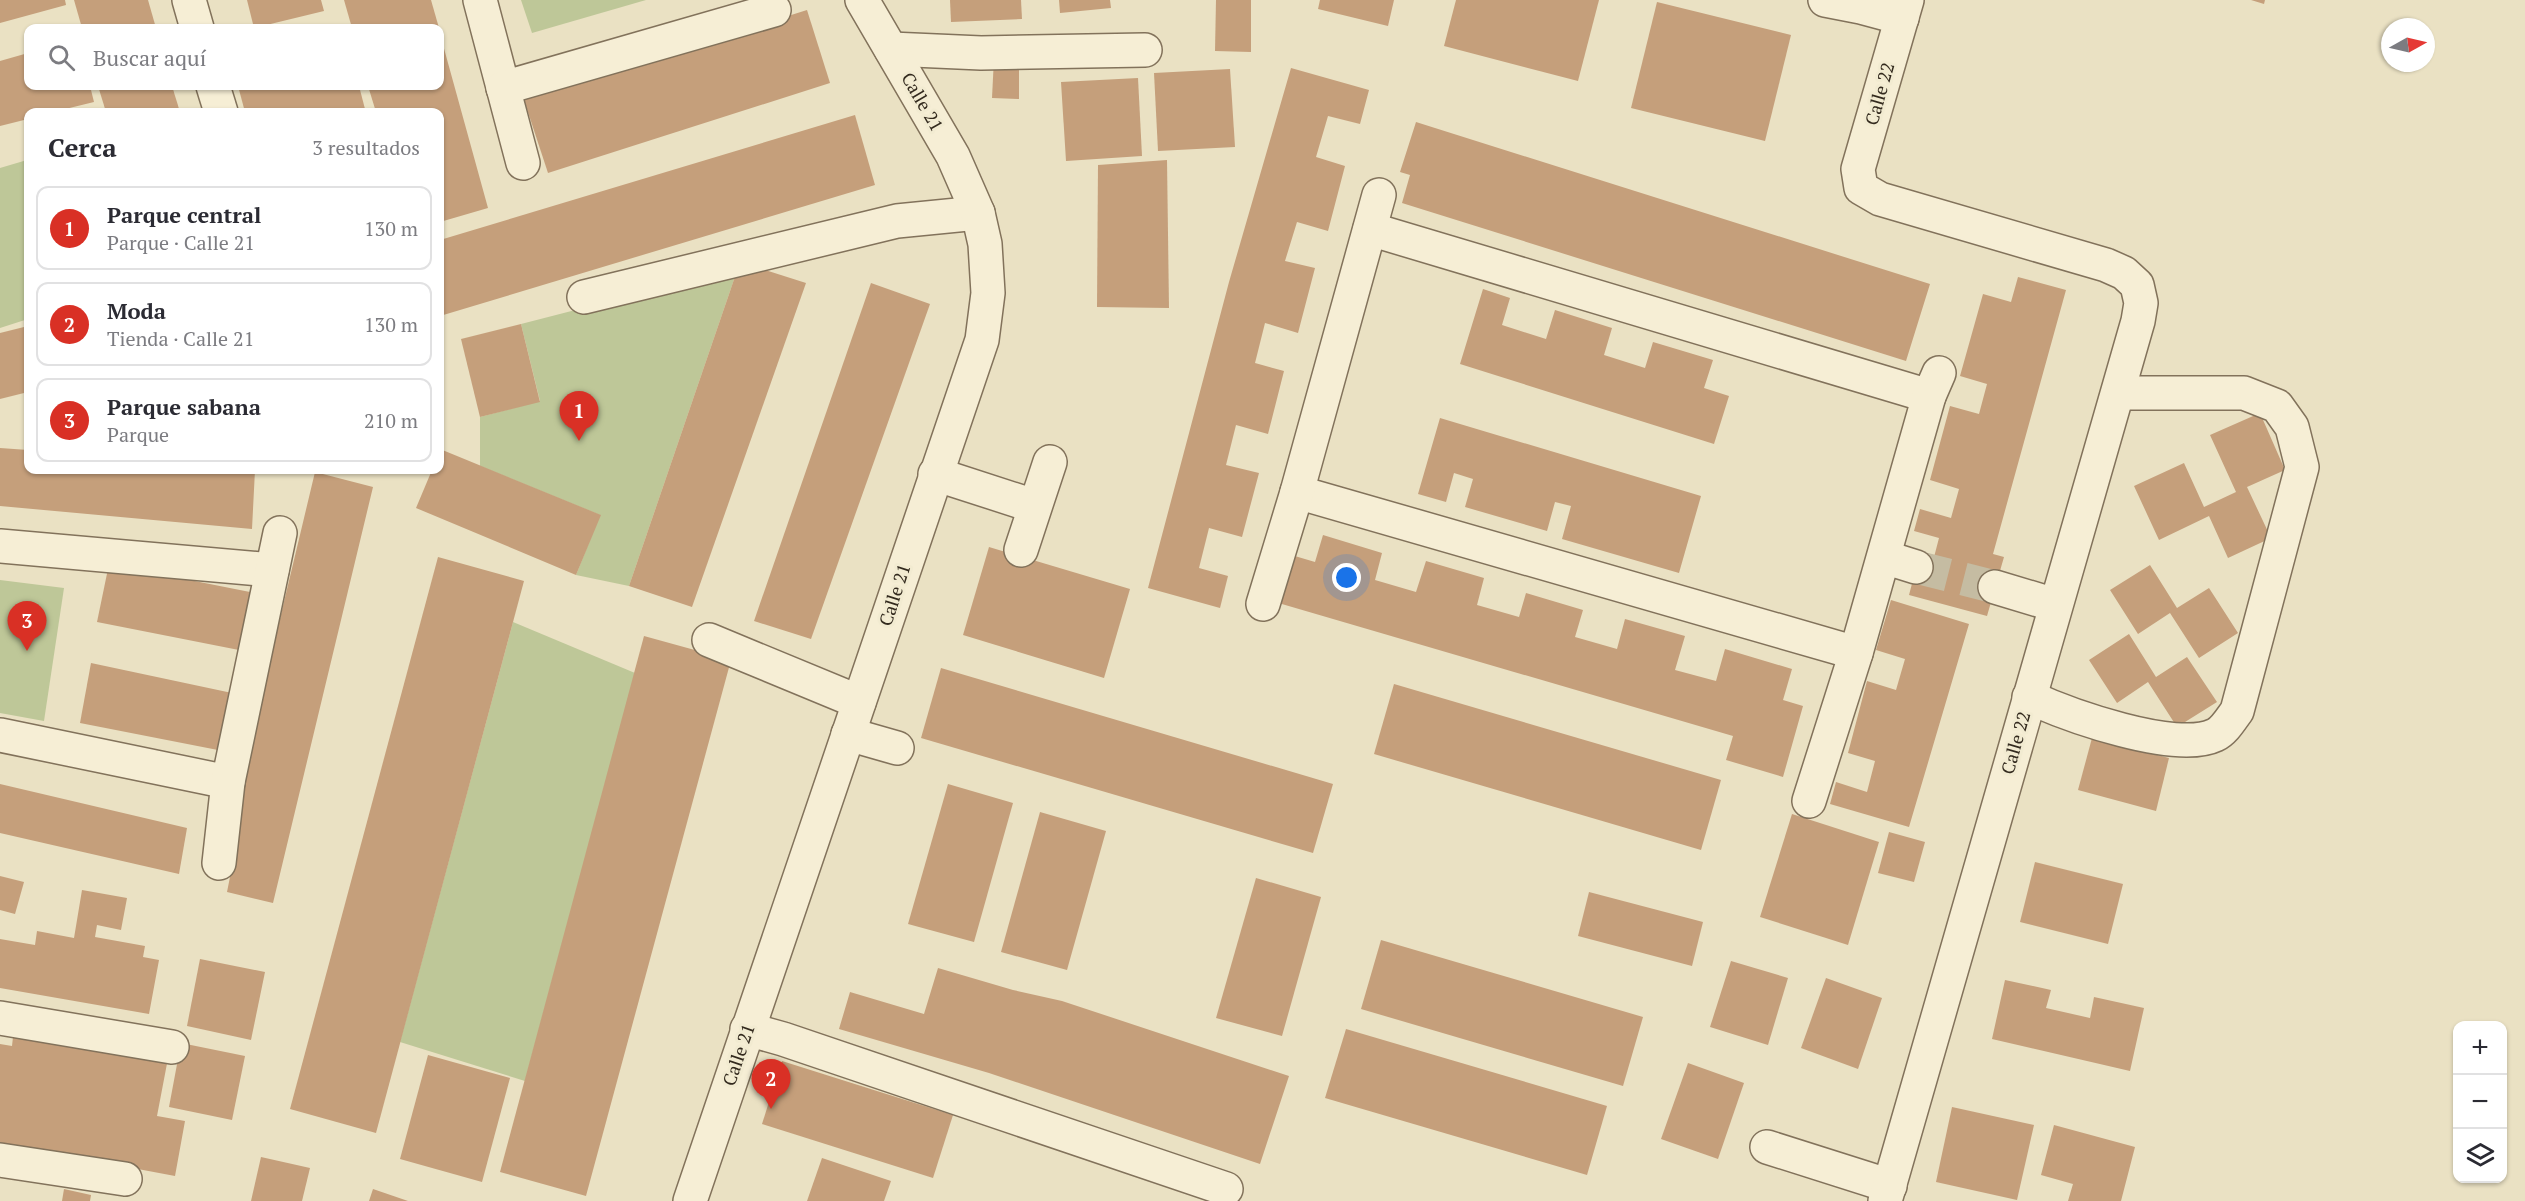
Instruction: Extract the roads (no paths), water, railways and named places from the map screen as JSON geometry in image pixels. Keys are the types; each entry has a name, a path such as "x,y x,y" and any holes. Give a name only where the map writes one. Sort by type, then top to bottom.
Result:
{"street":[{"path":"189,0 196,24"},
{"path":"480,0 523,163"},
{"name":"Calle 21","path":"690,1201 982,340 988,293 985,244 978,213 953,156 862,0"},
{"path":"1825,0 1905,9"},
{"name":"Calle 22","path":"1890,1197 2055,604 2118,393 2141,303 2137,285 2124,273 2106,265 1880,199 1861,188 1858,169 1905,9"},
{"path":"503,88 774,10"},
{"path":"891,50 981,53 1145,50"},
{"path":"214,90 220,108"},
{"path":"1263,604 1297,492 1379,195"},
{"path":"584,297 897,221 978,213"},
{"path":"1370,230 1934,385 1856,653 1809,801"},
{"path":"2029,697 2058,710 2163,740 2199,741 2218,734 2237,711 2302,467 2292,427 2277,406 2244,393 2118,393"},
{"path":"1021,549 1050,462"},
{"path":"935,474 1034,506"},
{"path":"1297,492 1856,653"},
{"path":"219,862 228,782 280,533"},
{"path":"0,546 272,570"},
{"path":"1884,557 1916,567"},
{"path":"1995,587 2055,604"},
{"path":"709,640 859,702"},
{"path":"848,734 897,748"},
{"path":"0,735 228,782"},
{"path":"0,1018 172,1047"},
{"path":"747,1029 795,1043 1226,1189"},
{"path":"1767,1147 1890,1197"},
{"path":"0,1161 125,1179"}],"tunnel":[{"path":"1916,567 1995,587"}],"place":[{"name":"Parque central","path":"579,441"},
{"name":"Parque sabana","path":"27,651"},
{"name":"Moda","path":"771,1109"}]}
